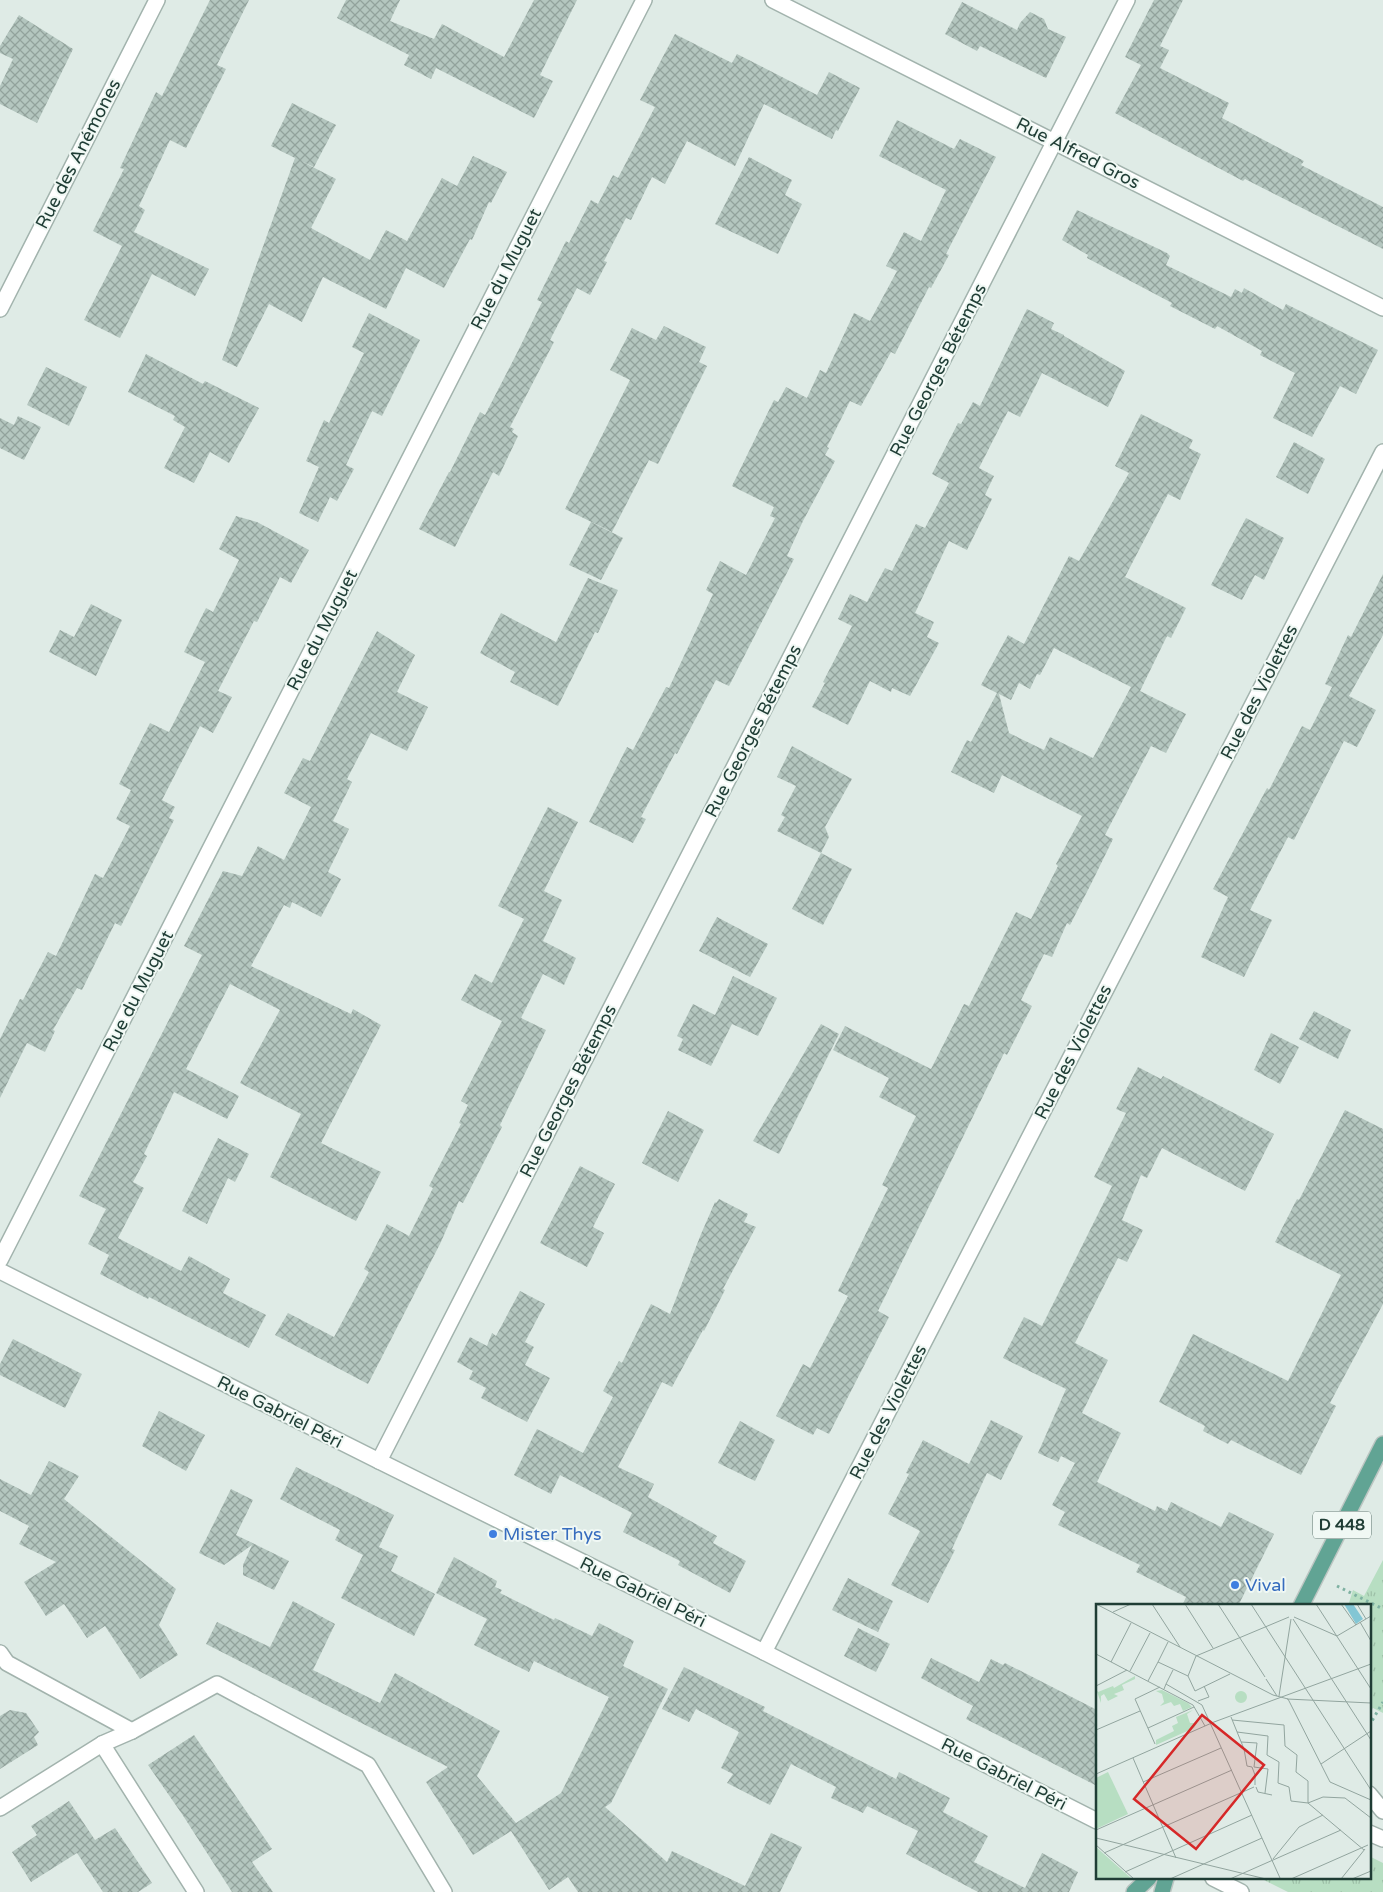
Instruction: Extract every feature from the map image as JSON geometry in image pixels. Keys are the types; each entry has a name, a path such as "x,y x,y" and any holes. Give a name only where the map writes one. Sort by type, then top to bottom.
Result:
{"main road":[{"name":"D 448","path":"1302,1604 1383,1444"},
{"path":"1134,1892 1147,1880"}],"street":[{"name":"Rue des Anémones","path":"0,309 157,0"},
{"name":"Rue du Muguet","path":"0,1260 644,0"},
{"name":"Rue Alfred Gros","path":"773,0 1056,141 1383,308"},
{"name":"Rue Georges Bétemps","path":"379,1462 1127,0"},
{"name":"Rue des Violettes","path":"764,1652 1383,452"},
{"name":"Rue Gabriel Péri","path":"0,1271 379,1462 764,1652 1096,1820"},
{"path":"0,1653 7,1663 132,1730"},
{"path":"0,1808 102,1744 217,1684 368,1765 444,1892"},
{"path":"102,1744 196,1892"},
{"path":"1370,1795 1383,1811"},
{"path":"1370,1833 1383,1839"},
{"path":"1217,1880 1241,1892"}],"path":[{"path":"1316,1576 1383,1609"},
{"path":"1370,1724 1383,1702"}],"green space":[{"path":"1383,1560 1383,1713 1373,1708 1370,1712 1370,1604 1349,1604 1353,1590 1364,1596"},
{"path":"1370,1856 1383,1863 1383,1892 1288,1892 1264,1880 1370,1880"}],"building":[{"path":"210,0 249,0 217,65 226,69 186,148 170,140 139,206 145,210 134,232 209,269 195,296 152,274 120,338 84,320 122,246 93,231 124,169 120,168 156,92 162,96"},
{"path":"346,0 400,0 390,21 434,39 442,24 504,57 534,0 577,0 540,75 553,81 534,118 436,68 431,79 404,65 409,55 337,18"},
{"path":"1154,0 1183,0 1160,46 1169,50 1160,68 1229,103 1222,118 1304,161 1301,165 1383,207 1383,249 1245,179 1243,181 1115,113 1141,65 1125,57"},
{"path":"962,2 1017,30 1020,23 1030,12 1044,19 1048,29 1066,37 1046,78 980,46 977,51 945,34"},
{"path":"19,15 73,49 37,123 0,104 0,86 13,59 0,53 0,46"},
{"path":"675,34 732,63 737,54 817,95 829,72 860,88 832,139 764,104 735,166 687,141 665,184 652,177 631,220 626,218 604,261 607,262 590,295 577,288 550,340 554,342 510,427 514,429 512,432 518,436 499,476 493,472 455,547 419,529 480,412 485,415 518,351 542,302 537,300 566,241 569,243 591,200 598,204 613,175 618,178 655,107 640,100"},
{"path":"292,103 336,125 314,167 301,161 336,179 311,228 370,260 386,230 407,241 442,178 457,186 473,156 507,172 491,203 489,202 472,240 470,239 444,288 406,268 386,309 323,277 302,322 269,304 237,367 222,360 295,158 271,146"},
{"path":"897,120 954,149 960,139 996,157 946,254 949,255 931,288 929,287 895,354 891,352 861,406 850,401 827,447 829,448 825,455 835,461 803,521 787,556 794,559 729,686 716,680 641,817 646,819 633,843 589,822 627,747 633,750 666,687 669,688 713,594 706,590 720,561 746,575 775,518 770,516 774,507 732,486 774,400 778,402 786,387 807,398 820,370 826,373 854,313 870,321 897,271 886,266 904,232 921,241 946,190 879,156"},
{"path":"749,157 792,180 785,195 802,204 778,254 715,224"},
{"path":"1077,210 1167,253 1170,256 1166,265 1231,297 1235,289 1242,293 1244,288 1283,310 1286,304 1378,350 1356,394 1340,386 1312,437 1273,418 1295,373 1260,355 1262,351 1217,326 1215,329 1170,306 1172,303 1087,258 1088,255 1062,240"},
{"path":"1027,309 1054,323 1051,329 1125,371 1108,407 1042,373 1020,417 1008,411 979,468 994,476 985,495 992,499 967,550 949,541 915,613 934,622 927,637 939,643 910,696 892,688 891,692 870,681 848,725 812,707 852,626 838,619 850,594 867,602 885,568 892,571 916,524 925,528 949,483 932,474 958,423 961,424 973,402 980,406"},
{"path":"369,313 420,340 382,416 372,411 346,465 354,469 337,501 330,497 318,522 299,513 319,467 306,461 324,420 329,423 364,353 352,347"},
{"path":"664,326 706,347 699,362 707,366 658,464 649,460 612,532 565,509 630,380 610,370 632,328 656,340"},
{"path":"146,354 203,384 205,381 259,408 229,463 210,452 194,483 164,468 185,427 173,420 175,416 128,392"},
{"path":"46,367 87,387 69,426 27,405"},
{"path":"1141,414 1193,440 1189,448 1201,454 1180,500 1168,494 1125,577 1186,608 1171,638 1167,636 1140,691 1186,714 1166,753 1151,746 1105,835 1113,839 1070,925 1067,923 1052,957 1044,954 1021,1000 1032,1006 1007,1055 1004,1053 878,1311 889,1317 829,1434 817,1428 813,1435 776,1416 803,1364 810,1368 848,1296 838,1291 888,1188 882,1185 916,1116 879,1097 889,1078 833,1050 845,1026 931,1069 964,1004 969,1006 1016,912 1031,919 1058,866 1056,864 1082,816 1002,775 994,793 951,772 967,740 971,742 997,693 981,685 1008,635 1024,644 1069,556 1079,561 1129,473 1115,466","holes":["1054,648 1131,687 1093,758 1050,737 1044,750 1009,733 999,694 1011,700 1019,683 1030,689 1037,674 1040,675"]},
{"path":"18,416 41,427 24,460 0,448 0,418 14,425"},
{"path":"1294,442 1325,459 1308,494 1276,477"},
{"path":"236,516 257,522 309,550 291,583 280,577 257,622 254,621 218,691 232,697 213,733 200,726 162,800 175,807 169,818 174,820 121,926 115,923 82,990 77,988 53,1030 55,1031 45,1052 27,1043 0,1098 0,1039 20,999 23,1000 48,952 56,956 95,874 103,878 130,826 116,819 131,790 119,784 150,723 169,732 205,662 184,652 206,608 213,612 239,560 219,549"},
{"path":"1246,518 1284,538 1264,580 1255,575 1242,600 1211,585"},
{"path":"591,522 623,538 601,580 569,565"},
{"path":"1383,574 1383,635 1349,696 1376,710 1357,747 1344,741 1294,840 1288,837 1250,910 1272,920 1244,977 1201,957 1228,897 1213,889 1267,788 1269,790 1302,726 1310,730 1332,687 1325,684 1348,635 1351,637"},
{"path":"588,578 618,590 598,633 595,632 558,706 510,682 515,672 480,653 501,613 556,642"},
{"path":"91,604 122,620 96,676 49,652 60,630 74,637"},
{"path":"377,631 415,655 397,692 428,707 407,751 371,733 347,779 352,782 333,821 349,829 328,872 341,879 321,917 292,902 290,908 284,905 251,966 351,1014 353,1009 381,1025 321,1143 381,1172 356,1221 270,1177 301,1114 240,1083 280,1010 230,984 186,1069 239,1096 227,1119 174,1092 144,1154 147,1156 133,1182 144,1188 118,1238 181,1271 189,1256 230,1279 223,1293 266,1315 249,1348 100,1274 109,1255 88,1244 106,1209 79,1196 202,955 184,946 223,871 242,876 258,846 284,860 311,807 284,793 303,758 310,761"},
{"path":"792,746 852,779 825,827 829,837 821,853 777,831 785,817 781,815 796,786 777,777"},
{"path":"548,807 578,822 544,891 562,900 543,941 576,958 564,985 543,974 521,1018 546,1030 500,1125 502,1127 463,1203 459,1201 440,1244 368,1384 275,1335 288,1313 334,1337 369,1272 364,1269 387,1224 409,1236 433,1188 429,1186 461,1124 459,1123 468,1105 461,1101 502,1021 461,1000 475,974 492,983 524,919 498,906"},
{"path":"821,853 852,869 823,925 792,909"},
{"path":"717,917 768,944 750,977 699,951"},
{"path":"733,976 777,998 758,1036 732,1024 711,1066 678,1050 683,1039 677,1036 693,1004 715,1015"},
{"path":"1314,1011 1351,1030 1338,1059 1299,1039"},
{"path":"821,1024 839,1034 779,1154 753,1141"},
{"path":"1271,1033 1299,1047 1280,1084 1254,1070"},
{"path":"1138,1067 1161,1079 1163,1076 1274,1134 1245,1191 1162,1148 1147,1178 1141,1175 1122,1220 1143,1230 1127,1262 1118,1258 1075,1343 1108,1360 1082,1413 1121,1433 1097,1482 1155,1511 1157,1506 1167,1511 1171,1502 1221,1527 1229,1512 1274,1534 1239,1604 1183,1604 1186,1597 1136,1572 1140,1565 1058,1525 1065,1512 1052,1505 1075,1463 1061,1456 1058,1462 1038,1453 1066,1389 1003,1358 1024,1317 1042,1326 1112,1186 1094,1177 1126,1113 1116,1109"},
{"path":"1345,1110 1383,1129 1383,1304 1330,1403 1336,1406 1301,1475 1231,1440 1228,1444 1203,1431 1205,1426 1159,1402 1193,1334 1288,1381 1341,1275 1275,1242 1297,1199 1299,1200"},
{"path":"668,1111 704,1130 678,1182 642,1163"},
{"path":"218,1138 249,1154 235,1182 228,1178 207,1224 182,1211"},
{"path":"580,1166 615,1184 593,1227 604,1233 587,1267 540,1243"},
{"path":"719,1199 748,1214 744,1222 756,1227 723,1289 725,1290 704,1331 672,1387 662,1382 618,1467 654,1484 648,1497 717,1536 713,1543 746,1561 730,1593 678,1565 680,1561 623,1532 632,1513 560,1475 551,1494 514,1475 537,1429 583,1453 613,1397 603,1391 619,1361 622,1363 651,1304 670,1314 701,1234 715,1202"},
{"path":"520,1291 545,1304 525,1342 534,1347 525,1365 550,1378 527,1422 481,1398 486,1388 469,1379 473,1371 457,1362 470,1337 487,1346 492,1333 496,1336"},
{"path":"13,1339 82,1374 65,1408 0,1375 0,1364"},
{"path":"159,1411 205,1435 186,1471 142,1446"},
{"path":"991,1420 1023,1436 1001,1480 987,1473 952,1549 955,1550 928,1603 891,1585 920,1531 888,1514 909,1474 906,1473 923,1440 969,1464"},
{"path":"740,1421 775,1440 755,1481 718,1463"},
{"path":"49,1461 79,1476 64,1499 176,1589 159,1625 178,1655 140,1679 105,1626 87,1638 64,1604 46,1616 24,1582 56,1562 19,1544 29,1526 0,1511 0,1479 31,1495"},
{"path":"296,1467 394,1515 379,1547 398,1556 391,1571 435,1594 414,1636 341,1598 363,1555 335,1540 340,1530 280,1499"},
{"path":"231,1489 253,1500 236,1535 289,1561 274,1590 243,1575 243,1565 252,1545 224,1565 199,1553"},
{"path":"454,1557 497,1581 495,1587 502,1590 500,1593 554,1620 555,1618 592,1636 599,1623 634,1641 623,1666 668,1689 611,1803 605,1807 667,1862 672,1851 745,1886 771,1833 802,1847 780,1892 578,1892 568,1877 549,1890 511,1831 473,1855 426,1782 448,1767 206,1644 217,1622 270,1647 293,1601 335,1624 313,1670 380,1703 395,1673 500,1731 477,1776 516,1823 561,1793 609,1697 534,1661 529,1672 474,1645 487,1619 436,1593"},
{"path":"848,1578 893,1601 878,1632 832,1610"},
{"path":"858,1628 890,1644 876,1672 844,1656"},
{"path":"931,1658 979,1682 991,1659 1003,1665 1005,1663 1096,1709 1096,1785 966,1719 973,1706 921,1678"},
{"path":"684,1667 765,1707 763,1711 896,1779 899,1772 950,1798 943,1812 988,1836 974,1862 1025,1888 1042,1853 1078,1872 1069,1892 978,1892 906,1854 918,1831 867,1806 863,1813 831,1798 836,1787 791,1764 770,1805 727,1783 733,1774 721,1768 739,1732 696,1709 689,1722 662,1709"},
{"path":"10,1710 26,1713 39,1732 34,1737 38,1745 0,1769 0,1716"},
{"path":"194,1735 272,1849 252,1862 273,1892 232,1892 148,1765"},
{"path":"69,1801 95,1840 115,1828 152,1883 138,1892 103,1892 77,1853 31,1882 12,1852 37,1835 31,1826"}],"place":[{"name":"Mister Thys","path":"493,1534"},
{"name":"Vival","path":"1235,1585"}]}
